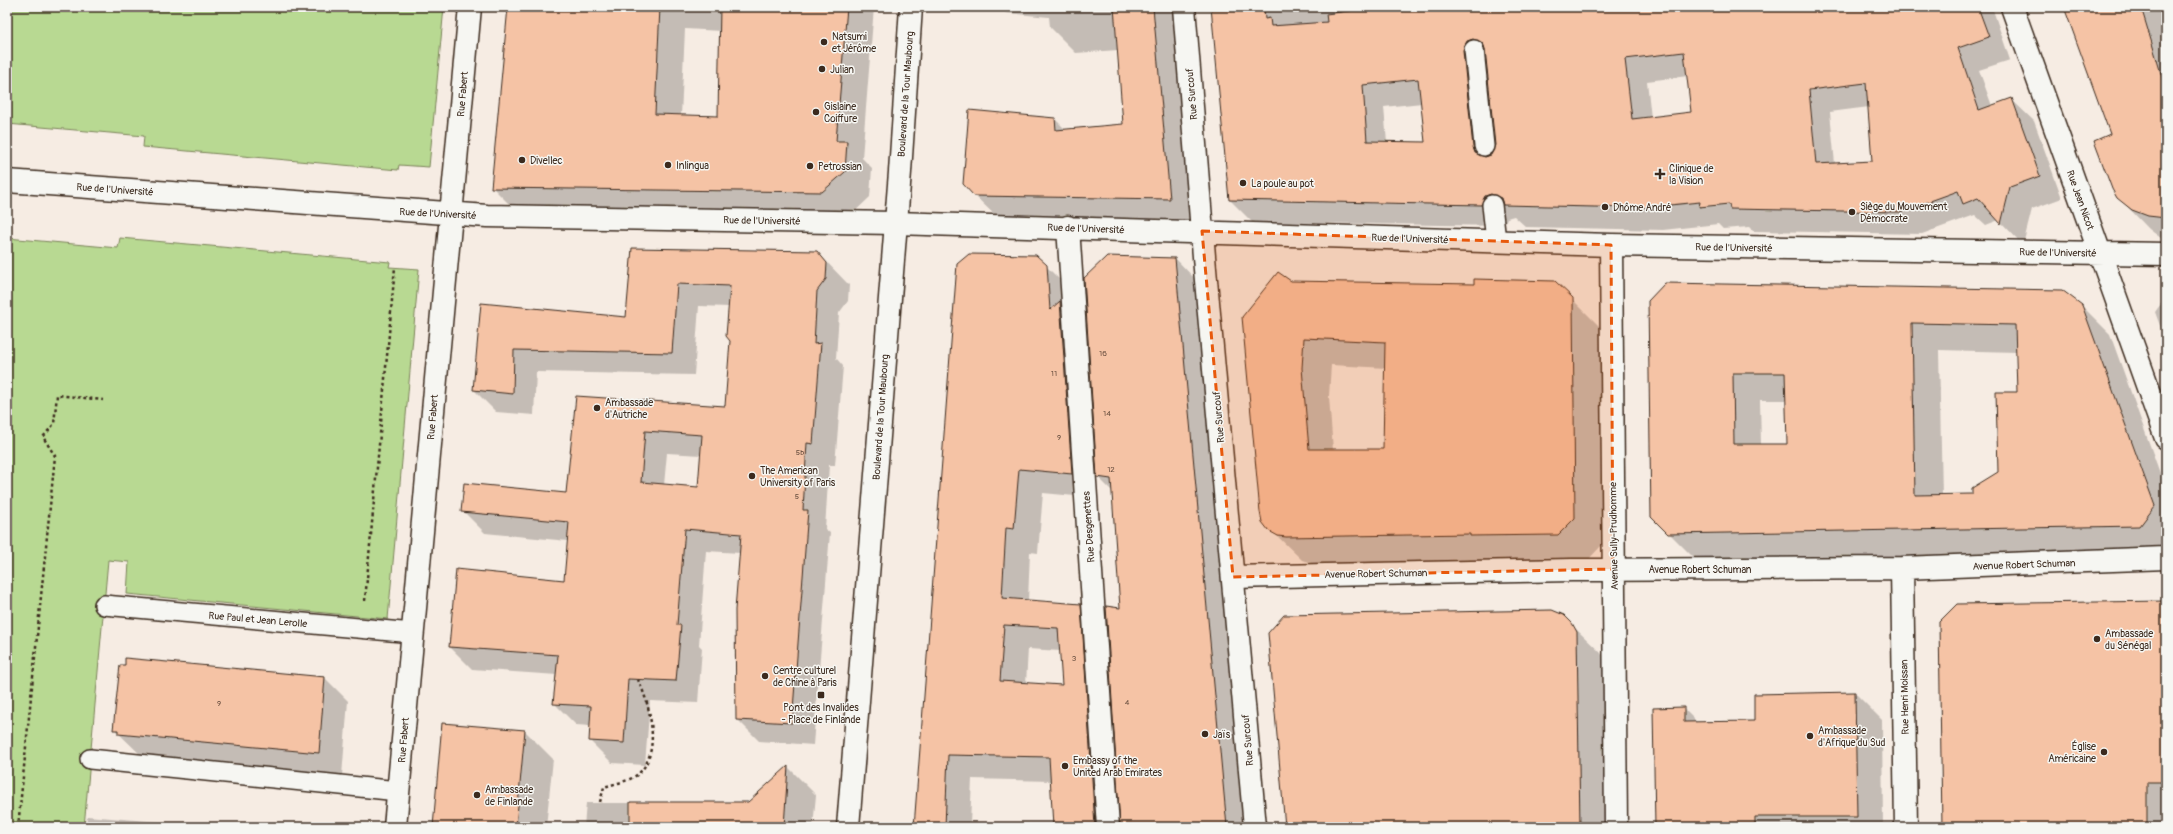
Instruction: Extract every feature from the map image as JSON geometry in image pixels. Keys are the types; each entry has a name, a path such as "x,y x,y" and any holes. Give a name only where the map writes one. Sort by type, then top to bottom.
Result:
{"street":[{"name":"Rue Fabert","path":"395,827 470,7"},
{"name":"Boulevard de la Tour Maubourg","path":"848,827 900,172 911,7"},
{"name":"Rue Surcouf","path":"1184,7 1202,231 1255,827"},
{"name":"Rue Jean Nicot","path":"2012,7 2166,438"},
{"name":"Rue de l'Université","path":"7,181 451,214 1068,227 1610,245 2166,254"},
{"name":"Rue Desgenettes","path":"1068,227 1108,827"},
{"name":"Avenue Sully-Prudhomme","path":"1610,245 1612,569 1616,827"},
{"name":"Avenue Robert Schuman","path":"1233,577 1612,569 1902,568 2166,558"},
{"name":"Rue Henri Moissan","path":"1902,568 1906,827"}],"lane":[{"path":"1474,50 1484,146"},
{"path":"1492,205 1496,241"},
{"name":"Rue Paul et Jean Lerolle","path":"104,605 413,633"},
{"path":"90,759 398,791"}],"path":[{"path":"364,609 395,267"},
{"path":"18,827 56,456 43,437 54,424 57,395 103,400"},
{"path":"600,802 604,787 634,777 647,764 651,738 652,716 646,694 638,680"}],"highlighted area":[{"path":"1202,231 1611,245 1613,569 1233,577"}],"green space":[{"path":"7,7 444,7 429,167 399,165 398,170 143,147 144,136 7,124"},
{"path":"7,238 118,248 120,238 390,262 389,267 419,269 388,619 127,594 129,562 108,560 84,827 7,827"}],"building":[{"path":"508,7 660,7 655,114 718,116 720,7 847,7 836,141 847,141 845,172 822,192 491,188"},
{"path":"1114,7 1153,7 1170,199 974,196 963,184 969,110 1055,118 1056,130 1123,124"},
{"path":"1211,7 1264,7 1265,19 1270,18 1271,26 1327,22 1326,14 1378,7 1978,7 1989,37 1958,48 1979,110 2012,98 2040,176 2010,187 2001,224 1978,198 1963,204 1958,191 1900,212 1730,209 1729,204 1699,207 1700,202 1640,208 1503,205 1501,198 1491,194 1485,196 1481,205 1229,200","holes":["1473,39 1483,43 1485,49 1495,145 1491,155 1485,157 1475,153 1473,147 1463,51 1467,41","1684,52 1691,112 1632,119 1625,59","1418,79 1425,142 1367,141 1363,85","1866,83 1872,161 1816,164 1809,90"]},
{"path":"2064,7 2141,7 2166,90 2166,218 2148,216 2132,210 2117,198 2112,189 2094,141 2110,134"},
{"path":"632,248 817,251 827,263 826,279 817,291 814,344 821,343 813,444 807,443 803,510 808,510 792,723 736,720 735,610 741,534 685,529 677,625 681,625 676,681 628,679 624,743 589,741 591,706 553,704 558,655 449,647 456,569 564,580 569,522 461,512 464,483 566,493 576,396 725,406 730,341 726,336 730,286 677,284 672,353 514,350 513,394 473,390 481,303 626,317","holes":["645,431 702,435 698,487 641,482"]},
{"path":"969,254 1036,255 1047,265 1050,310 1060,301 1072,474 1019,469 1014,529 1006,528 1002,598 1081,604 1095,827 1053,827 1049,757 948,755 945,827 914,827 957,264","holes":["1004,625 1058,628 1062,685 1000,681"]},
{"path":"1107,256 1175,258 1227,827 1120,827 1106,606 1120,608 1111,479 1097,477 1084,278"},
{"path":"1278,272 1291,281 1474,284 1474,279 1555,281 1573,298 1575,518 1558,535 1470,536 1470,534 1286,537 1278,536 1269,531 1262,522 1260,512 1242,317","holes":["1304,338 1385,342 1383,449 1309,449 1302,368"]},
{"path":"1665,283 2062,290 2082,305 2155,506 2140,526 1668,534 1651,517 1648,301","holes":["1912,323 2015,325 2017,392 1996,392 1998,472 1972,488 1972,494 1915,495","1733,373 1785,373 1787,444 1734,444"]},
{"path":"2166,601 2166,782 2147,782 2147,827 1942,827 1939,622 1957,604"},
{"path":"1552,610 1564,615 1572,623 1577,632 1580,827 1285,827 1268,633 1284,615"},
{"path":"125,658 325,677 319,753 118,734 118,730 113,730 120,665 125,665"},
{"path":"1855,692 1857,817 1755,817 1755,827 1655,827 1653,708 1684,707 1684,722 1754,721 1754,694"},
{"name":"Ambassade de Finlande","path":"442,723 525,730 516,827 433,827"},
{"path":"788,766 784,827 630,827 630,802 748,802"}],"place":[{"name":"Natsumi et Jérôme","path":"824,42"},
{"name":"Julian","path":"822,69"},
{"name":"Gislaine Coiffure","path":"816,112"},
{"name":"Divellec","path":"522,160"},
{"name":"Inlingua","path":"668,165"},
{"name":"Petrossian","path":"810,166"},
{"name":"Clinique de la Vision","path":"1660,174"},
{"name":"La poule au pot","path":"1243,183"},
{"name":"Dhôme André","path":"1605,207"},
{"name":"Siège du Mouvement Démocrate","path":"1852,212"},
{"name":"Ambassade d'Autriche","path":"597,408"},
{"name":"The American University of Paris","path":"752,476"},
{"name":"Ambassade du Sénégal","path":"2097,639"},
{"name":"Centre culturel de Chine à Paris","path":"765,676"},
{"name":"Pont des Invalides - Place de Finlande","path":"821,695"},
{"name":"Jaïs","path":"1205,734"},
{"name":"Ambassade d'Afrique du Sud","path":"1810,736"},
{"name":"Église Américaine","path":"2104,752"},
{"name":"Embassy of the United Arab Emirates","path":"1065,766"},
{"name":"Ambassade de Finlande","path":"477,795"}]}
